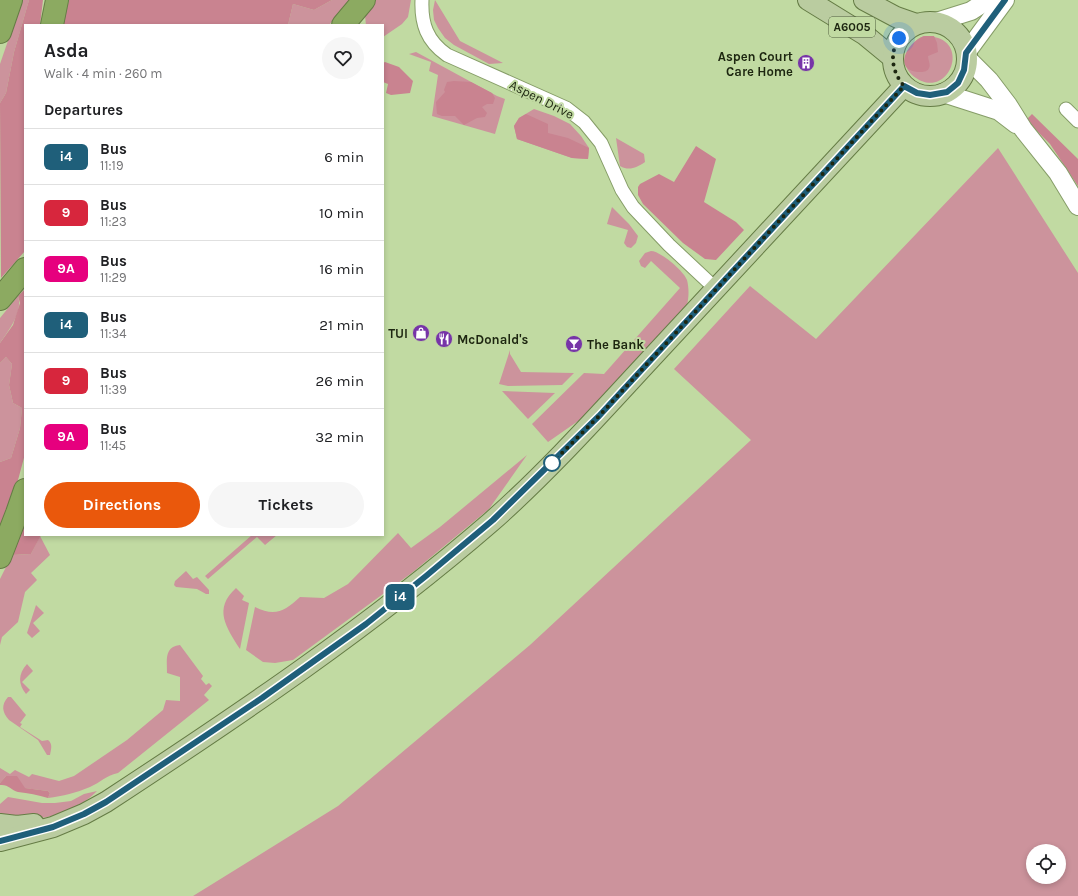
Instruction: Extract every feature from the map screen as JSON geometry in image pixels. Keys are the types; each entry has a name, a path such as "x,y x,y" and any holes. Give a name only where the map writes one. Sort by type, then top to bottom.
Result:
{"highway":[{"path":"0,32 11,0"},
{"path":"52,24 57,0"},
{"path":"344,24 364,0"},
{"path":"0,299 24,270"},
{"path":"0,557 24,493"}],"main road":[{"name":"A6005","path":"808,0 865,35 893,58"},
{"name":"A6005","path":"864,0 896,17 916,24 927,21 936,22"},
{"path":"916,24 908,29 899,38 894,49 893,58 896,74 904,86 917,93 924,95 937,95 947,92 958,83 964,70 966,55 961,39 947,27 936,22"},
{"path":"0,841 53,827 72,820 106,802 262,698 366,624 426,576 493,520 599,416 904,86"},
{"path":"0,824 17,826 72,820"}],"street":[{"name":"Aspen Drive","path":"422,0 422,17 424,24 434,43 447,55 566,108 584,122 601,143 622,190 633,207 669,245 716,289"},
{"path":"936,22 971,11 988,0"},
{"path":"1005,0 966,55 989,80 1008,105 1023,129 1058,173 1078,206"},
{"path":"943,93 999,111 1023,129"},
{"path":"1066,109 1078,122"}],"shaded area":[{"path":"22,0 29,0 14,52 6,93 0,103 0,64"},
{"path":"29,0 43,0 40,24 24,24 24,252 1,278 0,103 6,93 14,52"},
{"path":"69,0 332,0 314,10 293,4 288,24 63,24"},
{"path":"332,0 352,0 330,24 288,24 293,4 314,10"},
{"path":"376,0 411,0 408,17 402,24 384,36 384,24 366,24 365,16"},
{"path":"435,0 460,41 503,63 489,64 454,45 445,38 434,20 433,10"},
{"path":"924,36 940,39 949,46 953,56 951,67 945,76 936,82 925,82 912,75 905,64 905,58 910,47"},
{"path":"924,36 934,36 937,43 938,52 928,56 930,65 927,71 912,71 904,62 907,50"},
{"path":"416,52 505,99 495,134 432,116 438,75 429,71 431,62 409,54"},
{"path":"384,62 399,67 413,81 410,93 391,95 386,93 388,84 384,82"},
{"path":"447,82 471,82 492,93 495,98 493,104 487,104 482,107 487,113 485,117 477,118 464,125 455,116 442,116 437,114 436,102 445,92 444,90"},
{"path":"534,109 554,116 570,124 589,148 588,159 572,158 517,139 514,126 519,118"},
{"path":"526,114 548,124 548,133 568,138 589,148 588,159 572,158 517,139 514,126 519,118"},
{"path":"1032,114 1078,159 1078,186 1050,144 1026,120"},
{"path":"616,138 644,154 645,162 632,168 623,168 620,166"},
{"path":"696,146 716,159 704,202 736,222 744,230 716,260 705,259 683,243 643,204 638,195 638,187 640,184 659,174 674,182"},
{"path":"998,148 1078,273 1078,896 193,896 338,806 530,645 751,440 674,369 750,286 816,339"},
{"path":"612,207 629,224 638,236 636,243 631,248 627,247 624,243 628,230 607,224"},
{"path":"651,251 666,258 685,276 688,289 687,305 581,419 548,442 532,424 584,373 604,374 680,288 651,261 645,268 641,266 639,261 645,253"},
{"path":"24,290 24,458 14,495 0,528 0,462 11,458 20,428 22,408 13,403 9,385 12,364 6,357 0,363 0,343 13,325 20,303 18,296"},
{"path":"18,296 19,308 17,314 11,327 0,343 0,318"},
{"path":"510,350 510,354 521,372 574,373 562,385 508,386 499,384"},
{"path":"6,357 12,364 9,385 13,403 22,408 20,428 11,458 0,462 0,363"},
{"path":"502,391 555,393 528,419"},
{"path":"527,455 489,509 413,572 293,660 275,663 263,662 246,650 255,607 268,612 274,612 284,609 300,597 324,598 348,584 398,533 411,548 440,527"},
{"path":"24,525 24,536 40,536 31,554 12,555"},
{"path":"40,536 50,555 31,573 37,580 25,592 18,622 2,637 0,645 0,579 12,555 31,554"},
{"path":"251,536 276,536 265,545 257,537 208,579 205,576"},
{"path":"186,571 193,579 197,577 209,590 209,594 197,589 176,587 174,585 175,581"},
{"path":"236,588 244,596 242,600 249,603 240,649 230,633 223,611 225,603"},
{"path":"36,605 44,613 33,623 40,631 32,638 27,633"},
{"path":"180,645 203,676 201,679 206,685 209,683 212,686 204,695 209,700 118,773 80,791 48,798 50,793 48,791 24,788 6,776 0,783 0,768 10,774 15,770 29,777 32,774 59,781 74,776 127,740 163,710 166,700 180,701 180,677 167,673 167,663 171,648"},
{"path":"27,664 33,671 22,682 30,690 26,694 20,683 20,679"},
{"path":"8,697 11,697 26,715 20,723 22,724 20,727 42,741 48,740 51,745 50,755 47,755 38,740 9,720 3,708"},
{"path":"6,776 17,776 25,788 48,791 50,793 48,798 18,792 5,785 0,785"},
{"path":"97,791 79,805 56,815 41,818 0,817 0,804 8,797 42,803 55,803 71,801 84,794"}],"bus line":[{"name":"i4","path":"0,841 53,827 84,814 126,789 262,698 366,624 493,520 599,416 658,350 904,86 924,95 937,95 947,92 958,83 962,77 966,64 966,53 1005,0"}],"place":[{"name":"Aspen Court Care Home","path":"806,63"},
{"name":"TUI","path":"421,333"},
{"name":"McDonald's","path":"444,339"},
{"name":"The Bank","path":"574,344"}],"route":[{"path":"552,463 599,416 658,350 904,86 896,74 893,65 894,49 899,38"}]}
